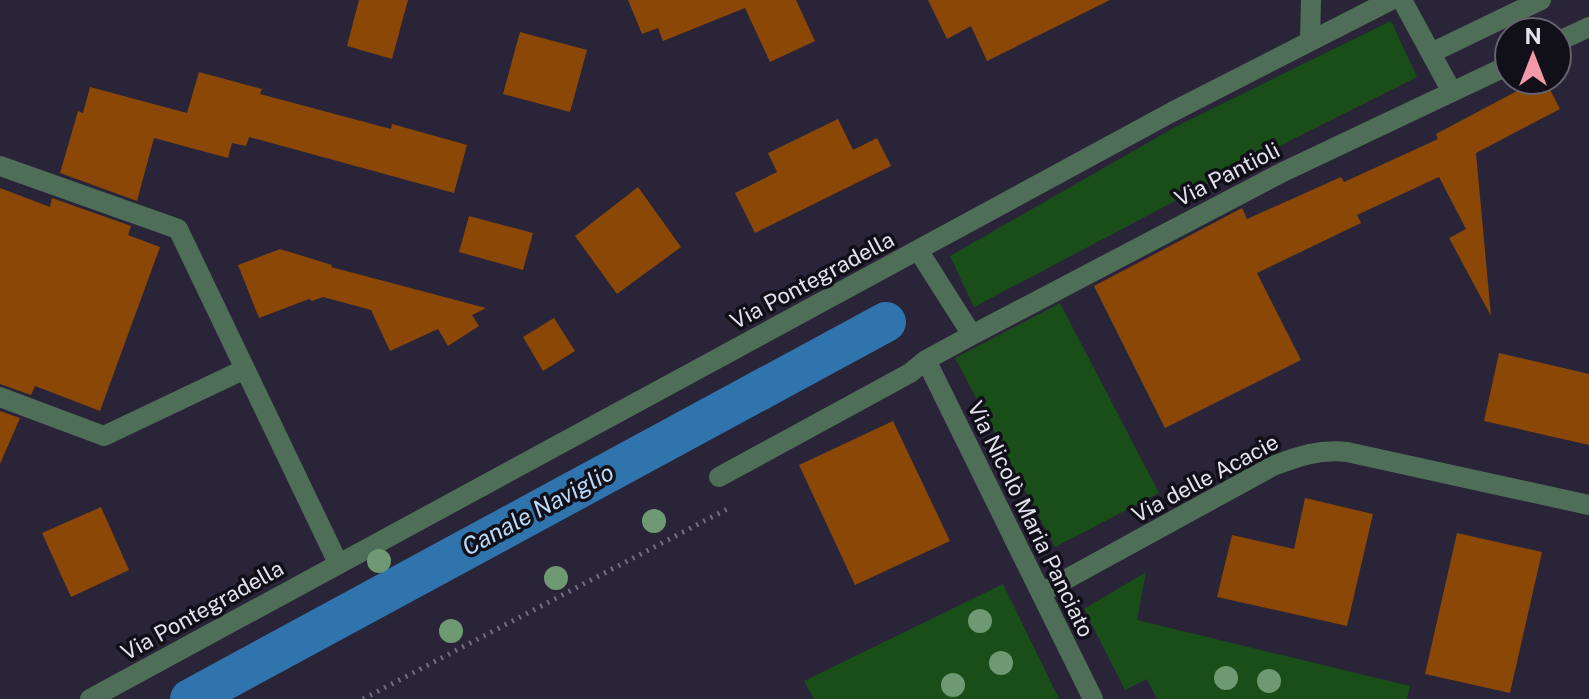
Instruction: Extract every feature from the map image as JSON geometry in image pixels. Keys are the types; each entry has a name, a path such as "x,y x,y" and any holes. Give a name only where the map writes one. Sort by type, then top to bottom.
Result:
{"street":[{"path":"1310,41 1311,0"},
{"name":"Via Pontegradella","path":"90,699 1172,112 1391,0"},
{"path":"1402,0 1452,92"},
{"path":"1431,53 1541,0"},
{"name":"Via Pantioli","path":"719,477 910,373 926,360 972,335 1283,172 1493,73"},
{"path":"0,166 178,229 338,563"},
{"path":"918,250 972,335"},
{"name":"Via Nicolò Maria Panciato","path":"926,360 1093,699"},
{"path":"0,397 104,436 245,369"},
{"name":"Via delle Acacie","path":"1041,593 1273,466 1303,454 1329,450 1347,452 1589,505"}],"path":[{"path":"363,699 733,505 719,477"}],"green space":[{"path":"1391,21 1417,77 974,307 950,256 1177,126"},
{"path":"1060,303 1159,493 1055,547 955,358"},
{"path":"1146,572 1137,620 1410,686 1407,699 1157,699 1147,679 1125,690 1084,609"},
{"path":"1003,584 1059,699 814,699 804,681"}],"building":[{"path":"359,0 408,0 392,59 347,46"},
{"path":"628,0 796,0 815,41 770,62 745,8 663,41 658,28 642,34"},
{"path":"928,0 1110,0 987,61 971,26 947,39"},
{"path":"520,32 587,50 570,112 503,94"},
{"path":"199,72 262,89 260,94 391,129 392,124 467,145 454,193 249,137 246,146 232,143 228,158 154,138 137,201 60,173 78,111 83,113 90,87 187,113"},
{"path":"1508,96 1553,96 1560,109 1476,153 1491,316 1449,238 1466,229 1439,177 1357,215 1361,223 1257,273 1301,360 1165,428 1094,286 1242,208 1247,219 1341,177 1344,182 1438,139 1436,134"},
{"path":"838,119 853,150 877,138 891,166 755,233 735,193 777,172 768,153"},
{"path":"638,187 681,247 617,294 575,236"},
{"path":"0,188 50,207 52,198 131,226 128,235 160,247 100,411 35,386 31,395 0,384"},
{"path":"469,216 533,233 523,270 459,252"},
{"path":"280,249 331,267 486,308 472,315 479,326 448,346 438,329 390,351 371,310 323,297 312,301 309,299 259,318 238,265"},
{"path":"554,318 575,351 543,371 523,337"},
{"path":"1499,353 1589,374 1589,445 1484,421"},
{"path":"0,411 20,418 0,464"},
{"path":"893,421 950,541 855,585 799,465"},
{"path":"1305,498 1373,514 1347,626 1217,597 1232,535 1294,549"},
{"path":"101,507 129,570 71,597 42,533"},
{"path":"1457,533 1542,552 1510,693 1425,674"}],"waterway":[{"name":"Canale Naviglio","path":"190,699 886,322"}]}
